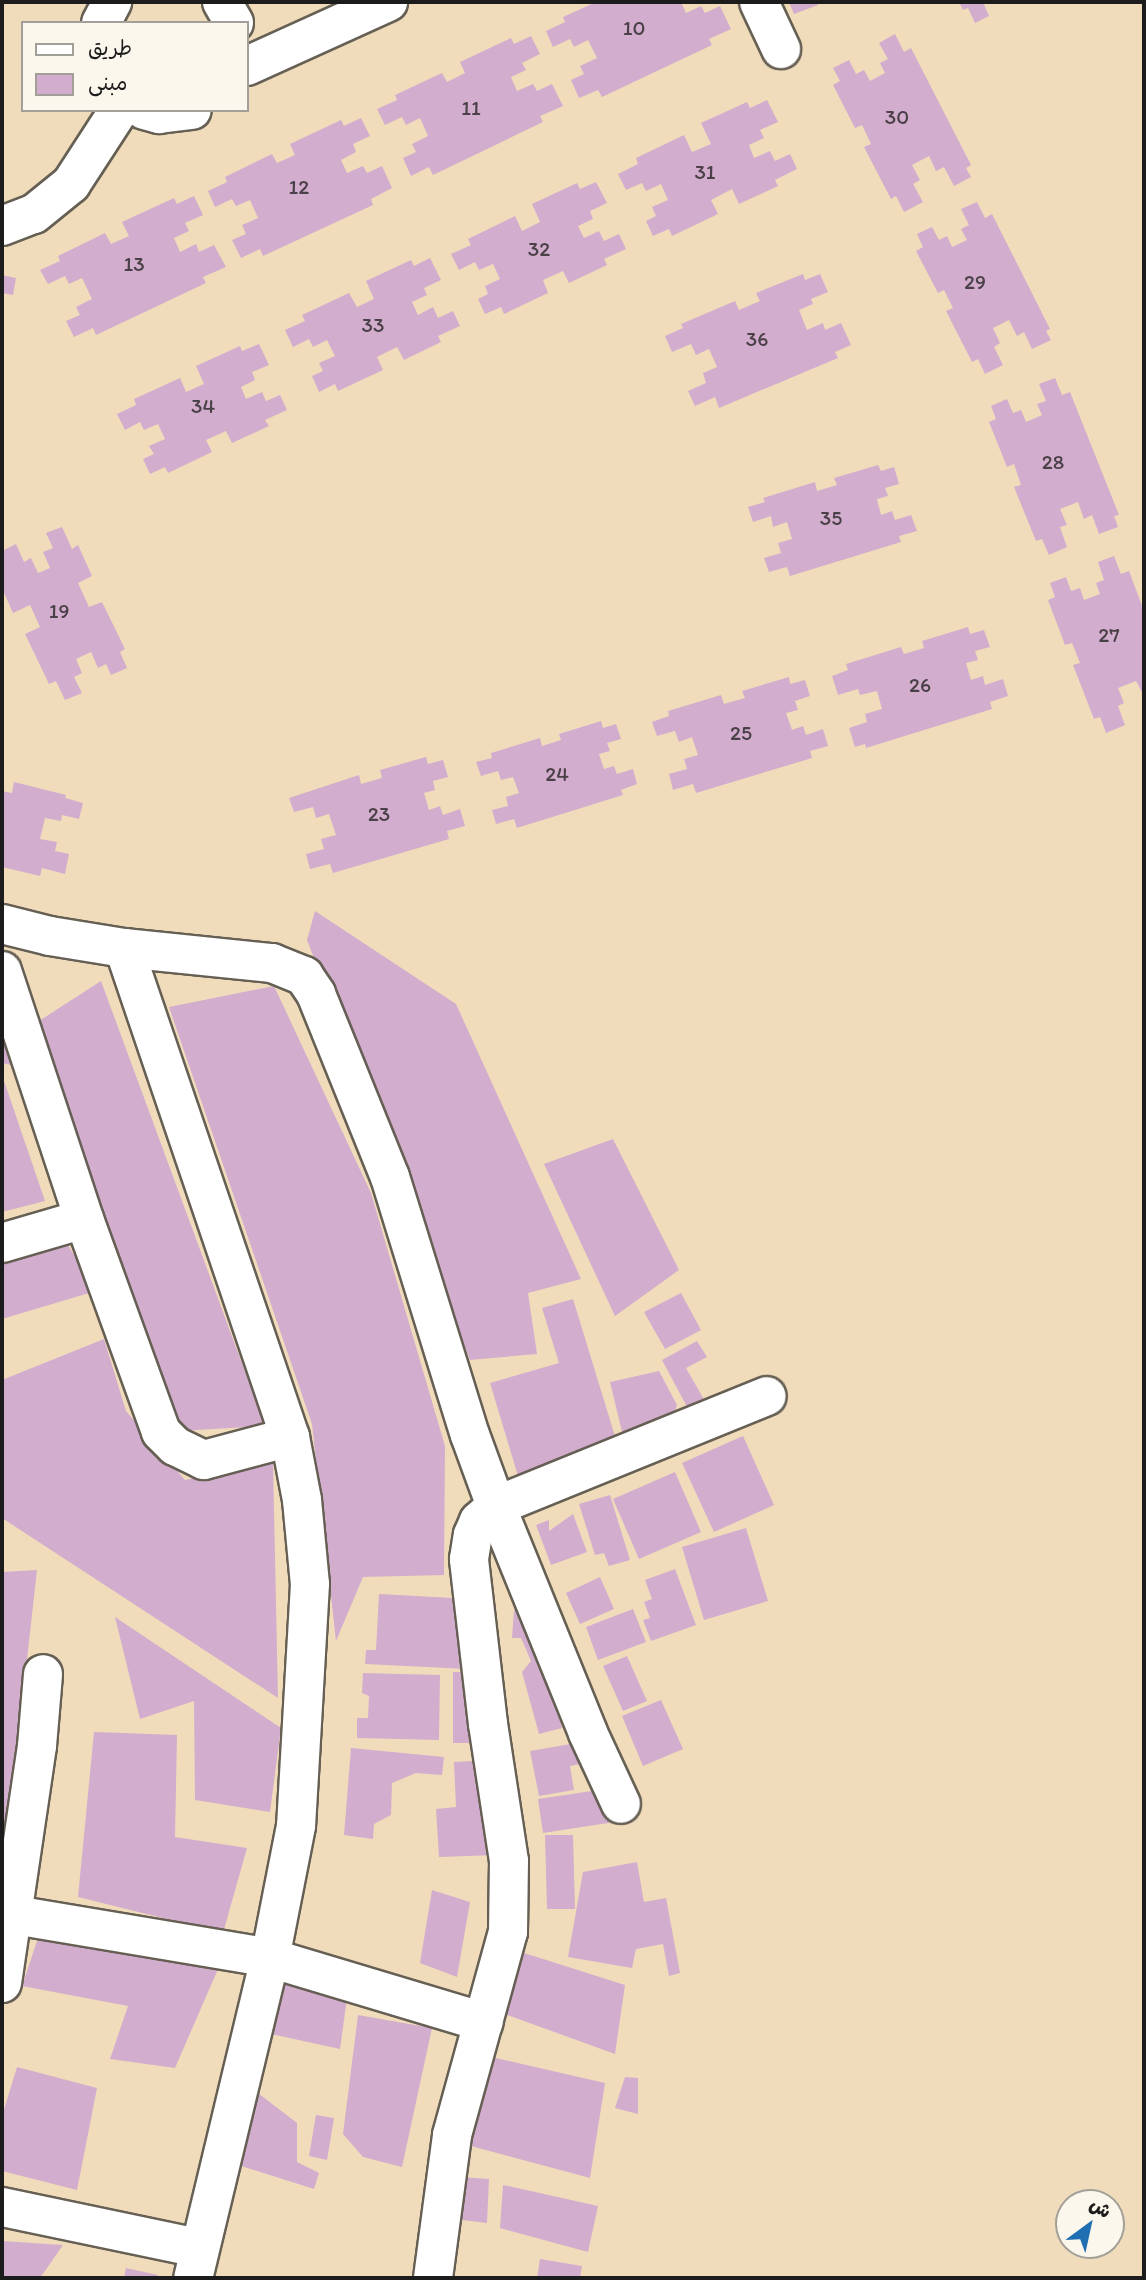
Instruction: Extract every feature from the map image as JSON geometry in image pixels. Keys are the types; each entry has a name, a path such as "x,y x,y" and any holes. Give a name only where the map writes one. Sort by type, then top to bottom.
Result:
{"street":[{"path":"222,2 233,21"},
{"path":"248,66 387,2"},
{"path":"758,2 780,49"},
{"path":"2,226 34,214 62,193 118,112"},
{"path":"152,112 176,112"},
{"path":"2,924 124,948 272,963 304,976 316,994 390,1177 470,1435 496,1506 588,1733 621,1804"},
{"path":"2,2207 196,2263 270,1958 296,1826 310,1584 302,1500 290,1437 124,948"},
{"path":"2,971 84,1219 161,1432 175,1446 204,1460 290,1437"},
{"path":"2,1243 84,1219"},
{"path":"433,2278 452,2135 508,1932 509,1861 488,1724 469,1559 473,1535 479,1521 496,1506 767,1396"},
{"path":"2,1983 7,1913 37,1746 43,1674"},
{"path":"7,1913 270,1958 484,2022"}],"building":[{"path":"596,2 681,2 686,13 701,6 705,13 720,6 731,29 709,39 712,45 602,97 598,90 579,98 571,80 584,74 580,66 597,58 588,40 574,47 570,39 553,47 546,31 565,22 563,17"},
{"path":"789,2 817,2 818,5 794,14"},
{"path":"959,2 983,2 989,16 975,23 968,8 963,10"},
{"path":"895,34 904,52 911,48 971,165 966,168 971,177 954,186 944,167 936,171 929,156 912,165 920,180 913,184 923,202 904,212 896,196 891,199 864,147 871,144 862,125 855,128 833,85 840,81 833,68 849,60 856,74 864,70 870,81 885,73 880,63 888,59 879,43"},
{"path":"531,36 540,54 522,63 526,70 511,77 517,91 533,84 537,91 552,84 563,106 540,116 543,122 433,175 429,167 411,176 403,158 416,152 412,144 428,136 420,118 406,125 402,117 385,125 377,109 397,100 395,95 442,73 447,82 465,73 460,62 511,38 514,44"},
{"path":"767,100 778,122 760,130 764,138 749,145 754,158 770,151 775,161 790,154 797,169 775,180 778,186 739,204 732,189 711,200 718,214 672,236 669,229 653,236 646,221 656,216 652,207 668,200 661,184 646,191 642,183 626,190 618,174 638,164 636,158 684,135 692,152 711,144 701,123 747,102 750,108"},
{"path":"361,118 370,136 353,144 356,152 341,160 347,173 363,166 367,173 382,166 392,188 371,199 373,205 263,256 260,249 241,258 232,240 246,234 242,225 258,218 250,200 236,206 232,199 215,207 208,191 227,182 225,177 272,154 277,163 295,155 290,144 341,120 344,126"},
{"path":"596,182 607,203 590,211 593,219 578,226 584,238 599,231 604,241 619,234 626,249 604,259 607,265 569,283 563,271 543,280 548,293 504,314 501,307 485,314 478,299 488,294 485,286 500,279 493,264 479,270 475,262 459,270 451,254 471,245 468,239 515,216 522,231 540,222 532,204 577,183 580,189"},
{"path":"194,196 203,215 185,223 189,231 174,238 180,252 196,244 199,252 214,245 226,267 203,277 206,283 96,335 93,328 74,337 66,321 80,315 76,307 92,299 82,278 69,284 65,276 48,284 40,270 60,261 58,256 105,233 111,244 129,236 122,222 174,198 177,204"},
{"path":"977,202 985,218 992,214 1050,329 1046,331 1051,340 1032,349 1024,332 1017,336 1009,320 993,328 1000,343 994,347 1003,365 985,374 978,359 972,362 946,311 953,308 944,290 938,293 916,251 923,247 917,234 932,227 939,240 947,236 952,247 967,240 961,229 969,225 961,209"},
{"path":"430,258 441,280 424,288 427,295 412,302 418,315 433,307 438,318 453,311 460,326 438,336 441,342 404,360 397,347 377,357 383,370 338,391 335,384 319,392 312,376 323,371 319,363 335,356 327,340 313,347 309,339 293,347 285,330 305,321 302,315 349,293 357,307 374,299 366,281 411,260 414,266"},
{"path":"803,274 805,280 820,274 828,292 811,299 813,304 799,310 807,330 823,323 825,330 841,323 851,345 835,352 838,358 719,408 715,397 695,406 688,391 706,383 703,373 717,367 709,349 696,355 691,344 672,352 665,336 683,328 681,324 735,301 739,310 760,301 756,293"},
{"path":"2,275 16,278 13,295 2,293"},
{"path":"259,344 269,365 252,372 255,380 241,387 246,399 262,392 266,401 280,395 287,410 265,420 269,426 232,443 226,431 206,440 212,452 168,473 165,467 150,474 143,459 154,454 149,446 165,439 158,424 144,430 140,422 125,430 117,414 136,405 134,399 180,378 186,392 204,384 196,366 240,346 242,351"},
{"path":"1055,378 1062,395 1070,392 1119,515 1114,516 1118,527 1099,534 1092,515 1084,519 1078,502 1060,509 1067,525 1060,527 1067,547 1049,555 1042,539 1036,541 1014,487 1021,485 1014,464 1007,467 989,422 996,419 991,406 1007,399 1013,413 1021,410 1026,422 1042,415 1037,404 1046,401 1039,384"},
{"path":"878,465 881,471 894,467 899,484 885,488 888,496 877,499 881,515 892,511 895,520 911,515 917,531 899,536 901,542 790,576 787,567 769,572 764,558 781,553 778,543 792,539 787,522 773,527 771,516 753,522 748,507 765,502 763,498 815,482 817,491 837,485 834,478"},
{"path":"62,527 72,549 78,545 92,576 78,583 89,607 102,602 125,649 120,652 127,668 111,675 106,664 98,668 91,652 76,659 82,673 74,677 82,693 65,700 56,681 49,684 25,634 40,627 30,605 13,613 2,588 2,551 16,544 24,562 31,558 38,573 50,568 43,552 53,548 46,533"},
{"path":"1114,556 1121,574 1129,571 1144,611 1144,696 1136,681 1118,688 1124,703 1118,706 1125,725 1106,733 1100,717 1094,719 1073,665 1080,663 1072,643 1065,645 1048,600 1055,597 1050,583 1066,577 1071,591 1080,588 1084,600 1100,594 1096,583 1104,580 1098,562"},
{"path":"968,627 970,634 984,630 990,647 975,651 978,660 966,663 971,680 983,676 985,685 1003,679 1008,696 990,702 992,709 866,748 865,744 855,747 849,728 867,722 865,714 882,709 877,691 860,695 858,689 838,695 832,676 848,670 846,664 901,647 904,654 924,648 922,641"},
{"path":"789,677 790,684 805,680 810,696 795,701 798,710 786,713 792,730 803,726 806,735 823,729 828,746 810,751 812,758 696,793 693,784 673,790 669,774 687,769 684,759 698,755 692,737 679,742 675,731 657,736 652,722 669,716 668,711 721,695 724,704 745,698 742,691"},
{"path":"601,721 603,728 616,724 621,739 607,743 610,751 599,754 604,769 614,766 617,774 633,769 637,784 621,790 623,795 517,828 514,819 496,824 492,810 508,806 506,797 519,793 513,777 501,780 498,771 481,776 476,762 492,758 491,753 540,738 542,746 561,740 559,734"},
{"path":"426,757 428,764 443,760 448,777 433,781 435,790 424,793 429,810 440,806 443,815 460,809 465,826 447,831 449,839 333,873 330,864 310,869 306,854 324,849 321,839 336,835 329,814 316,818 313,807 294,812 289,798 359,775 361,784 382,778 380,770"},
{"path":"14,782 66,795 65,798 83,803 79,819 62,815 61,821 45,818 40,839 57,842 55,851 69,854 65,874 42,868 40,876 2,867 2,791 12,793"},
{"path":"315,911 456,1004 581,1279 528,1293 537,1354 470,1360 307,940"},
{"path":"101,981 265,1426 180,1431 22,1032"},
{"path":"274,986 371,1193 445,1446 444,1575 363,1577 336,1641 312,1424 169,1007"},
{"path":"2,1039 11,1065 2,1063"},
{"path":"2,1075 45,1201 2,1212"},
{"path":"613,1139 679,1270 615,1316 544,1164"},
{"path":"66,1242 96,1291 2,1319 2,1258"},
{"path":"681,1293 701,1330 665,1349 644,1312"},
{"path":"573,1299 618,1446 518,1476 490,1383 559,1363 542,1308"},
{"path":"104,1339 126,1411 185,1480 273,1462 278,1698 2,1518 2,1380"},
{"path":"697,1341 707,1357 686,1368 706,1403 686,1405 662,1360"},
{"path":"659,1371 677,1405 669,1430 624,1440 610,1382"},
{"path":"743,1436 774,1505 714,1532 682,1463"},
{"path":"675,1472 701,1532 639,1559 613,1499"},
{"path":"610,1495 630,1560 609,1566 604,1553 595,1555 579,1504"},
{"path":"573,1514 587,1552 551,1565 536,1525 549,1520 549,1531"},
{"path":"746,1528 768,1601 704,1620 682,1547"},
{"path":"675,1569 696,1625 651,1641 643,1620 650,1618 644,1602 652,1599 645,1580"},
{"path":"37,1570 9,1821 2,1819 2,1572"},
{"path":"600,1577 614,1609 580,1624 566,1593"},
{"path":"379,1594 472,1599 468,1669 365,1664 366,1650 376,1650"},
{"path":"633,1609 646,1642 598,1660 586,1627"},
{"path":"514,1610 531,1611 562,1728 539,1734 522,1672 531,1661 521,1638 512,1638"},
{"path":"115,1617 281,1728 270,1812 195,1800 194,1701 140,1719"},
{"path":"627,1656 647,1701 623,1711 603,1666"},
{"path":"453,1672 481,1672 480,1743 453,1743"},
{"path":"363,1673 440,1675 439,1740 357,1738 357,1718 368,1718 369,1696 362,1693"},
{"path":"661,1700 683,1749 643,1766 622,1716"},
{"path":"94,1732 177,1735 175,1837 247,1848 223,1933 78,1897"},
{"path":"588,1741 591,1762 570,1766 574,1790 539,1796 530,1751"},
{"path":"351,1748 444,1757 442,1775 416,1773 392,1783 391,1815 374,1824 373,1839 344,1835"},
{"path":"491,1760 496,1855 439,1857 436,1809 456,1807 454,1762"},
{"path":"605,1789 621,1821 543,1833 538,1799"},
{"path":"545,1835 573,1835 575,1909 547,1909"},
{"path":"637,1862 644,1902 666,1898 680,1973 669,1976 663,1944 636,1949 632,1968 568,1957 583,1872"},
{"path":"432,1890 470,1902 457,1977 420,1963"},
{"path":"39,1935 222,1960 175,2068 110,2059 128,2006 22,1986"},
{"path":"521,1952 625,1985 615,2054 502,2013"},
{"path":"284,1969 348,1991 340,2049 271,2034"},
{"path":"358,2015 432,2028 402,2167 363,2157 343,2134"},
{"path":"487,2056 605,2083 590,2178 467,2145"},
{"path":"17,2067 97,2088 77,2190 2,2171 2,2116"},
{"path":"625,2077 638,2078 638,2114 615,2108"},
{"path":"254,2090 297,2123 297,2162 319,2173 314,2189 241,2166"},
{"path":"316,2115 334,2118 327,2160 309,2156"},
{"path":"461,2177 489,2179 487,2223 454,2219"},
{"path":"503,2185 598,2206 588,2252 500,2228"},
{"path":"2,2241 63,2245 40,2278 2,2278"},
{"path":"540,2259 582,2266 580,2278 537,2278"},
{"path":"126,2268 158,2275 158,2278 124,2278"}]}
